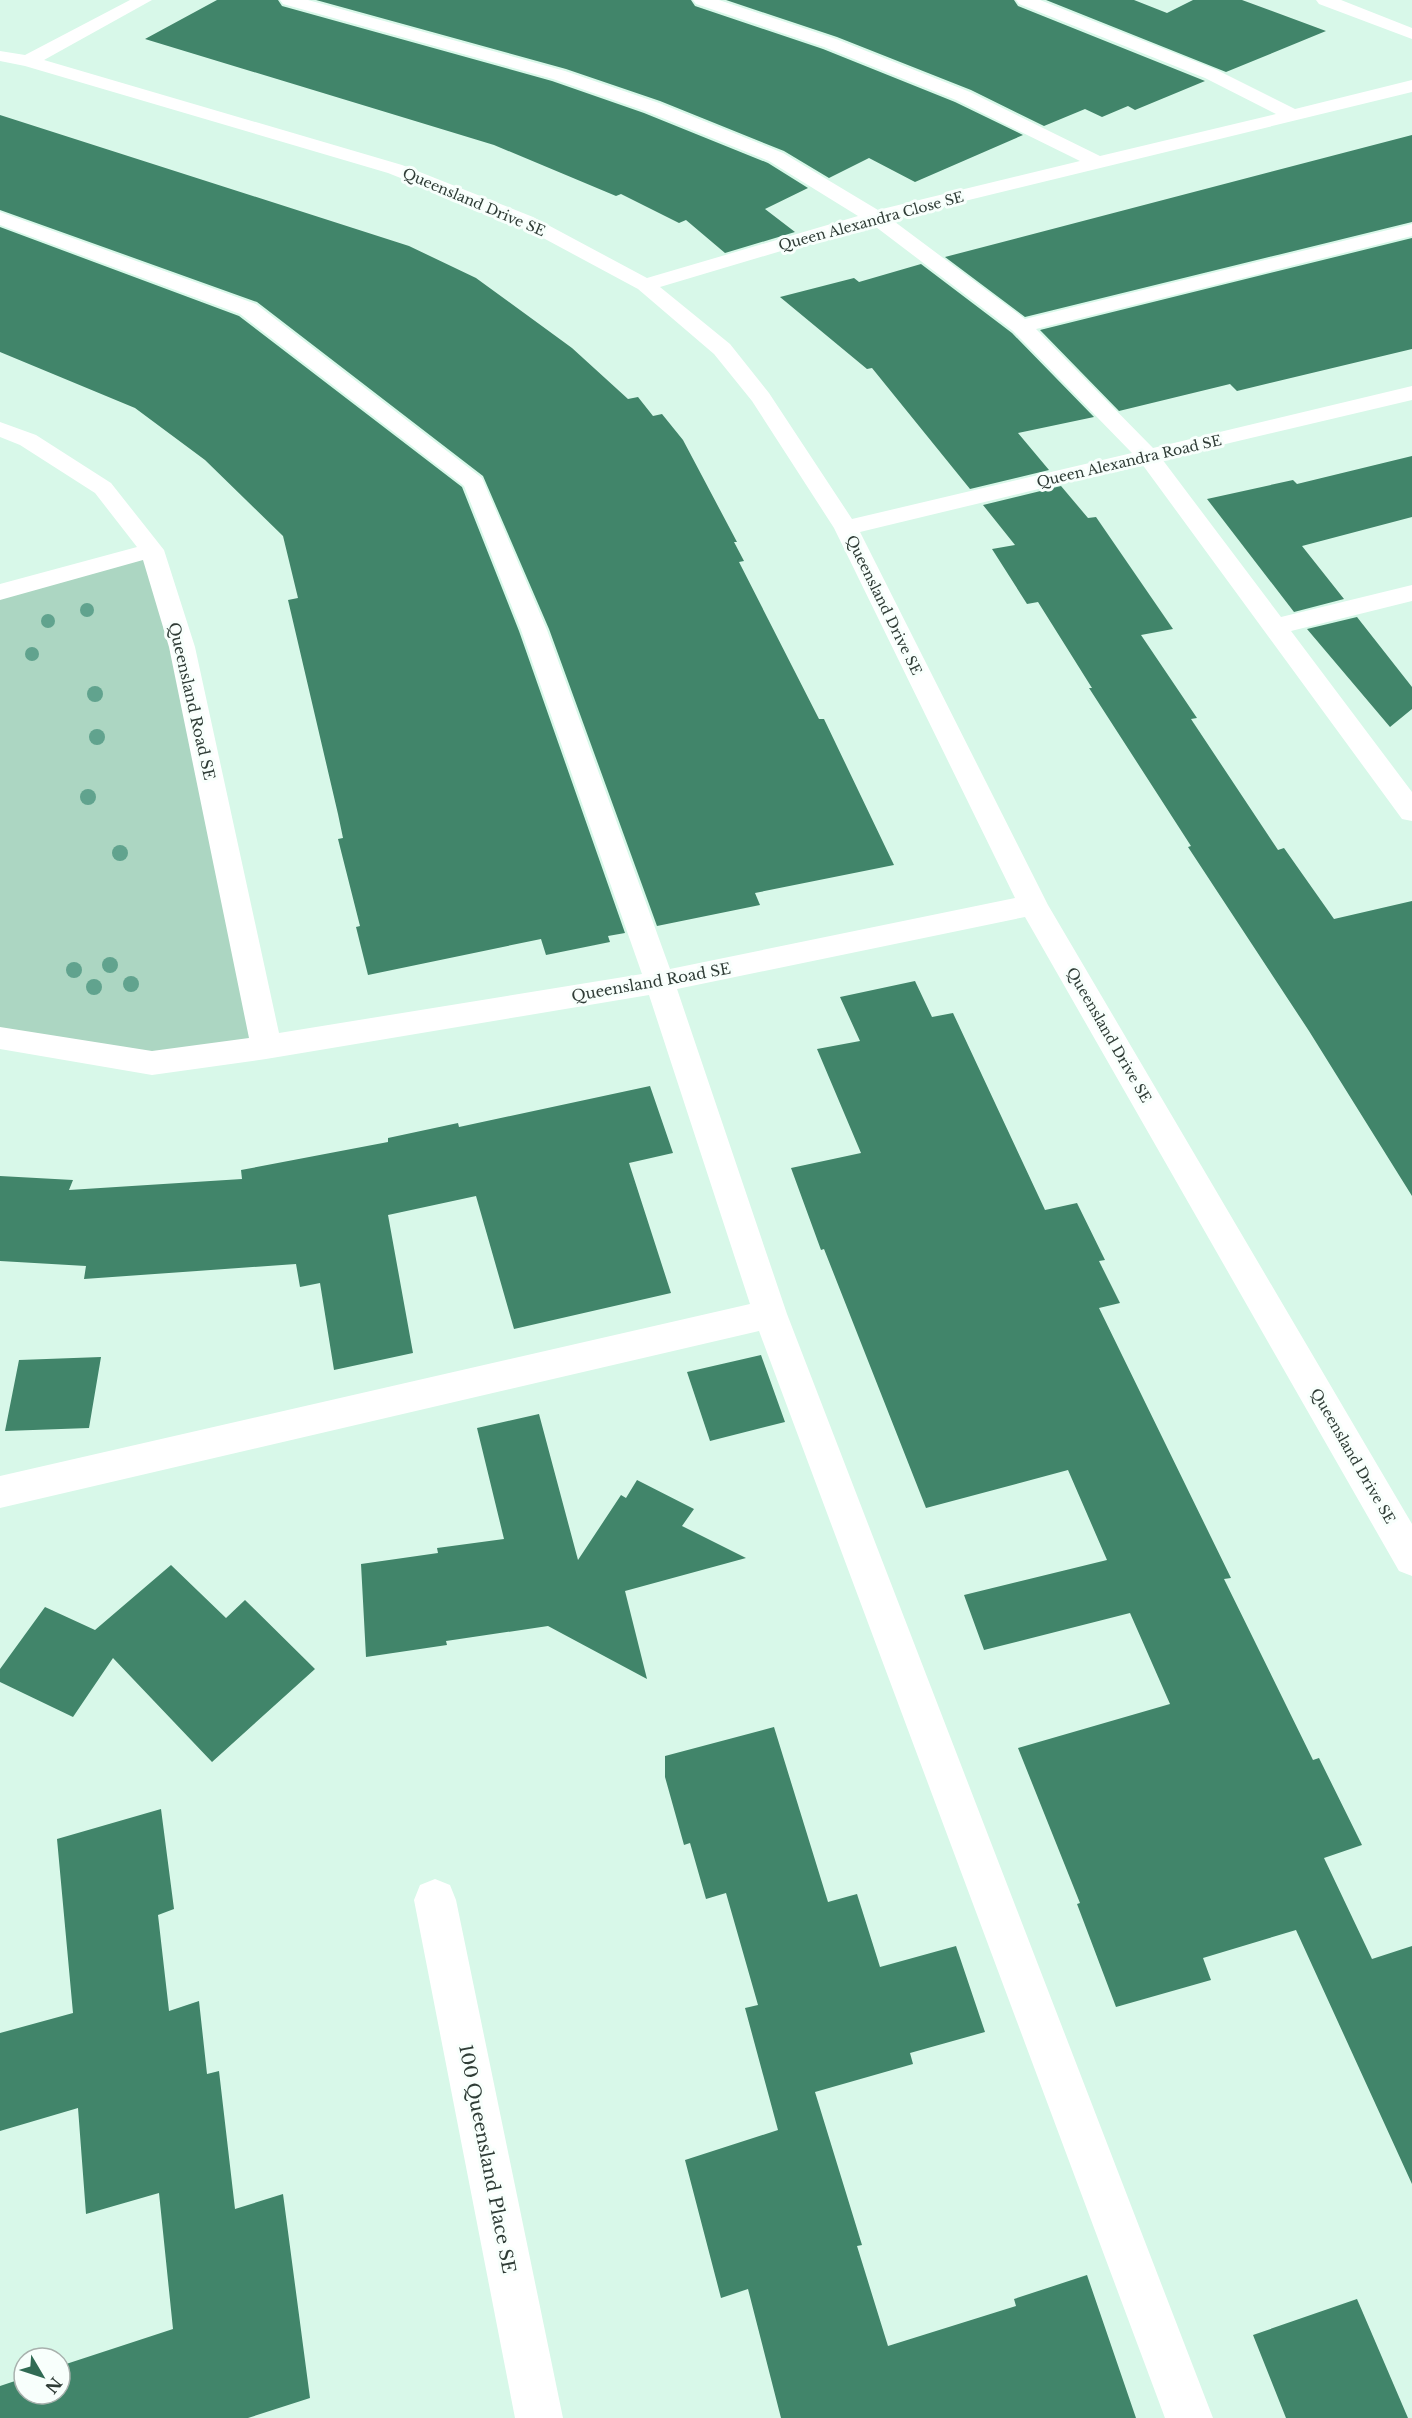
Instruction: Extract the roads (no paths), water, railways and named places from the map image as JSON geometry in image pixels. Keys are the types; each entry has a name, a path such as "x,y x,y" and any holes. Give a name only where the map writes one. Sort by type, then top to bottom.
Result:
{"street":[{"path":"28,61 143,0"},
{"path":"290,0 559,75 652,107 776,157 876,218 1021,326 1148,456 1412,812"},
{"path":"702,0 830,43 963,96 1100,163"},
{"path":"1025,0 1211,74 1294,116"},
{"path":"1324,0 1412,34"},
{"path":"356,19 380,5"},
{"name":"Queensland Drive SE","path":"0,56 28,61 395,169 526,221 645,285 722,349 761,398 846,528 1033,904 1401,1515 1412,1558"},
{"name":"Queen Alexandra Close SE","path":"645,285 876,218 1412,86"},
{"path":"0,218 248,309 474,483 534,630 660,982 770,1314 1190,2418"},
{"path":"1021,326 1412,230"},
{"name":"Queen Alexandra Road SE","path":"846,528 1412,393"},
{"name":"Queensland Road SE","path":"0,429 28,440 103,488 152,550 182,647 266,1047"},
{"path":"0,592 152,550"},
{"path":"1274,627 1412,593"},
{"name":"Queensland Road SE","path":"0,1038 152,1063 266,1047 660,982 1033,904"},
{"path":"0,1492 770,1314"},
{"name":"100 Queensland Place SE","path":"435,1900 539,2418"}]}
